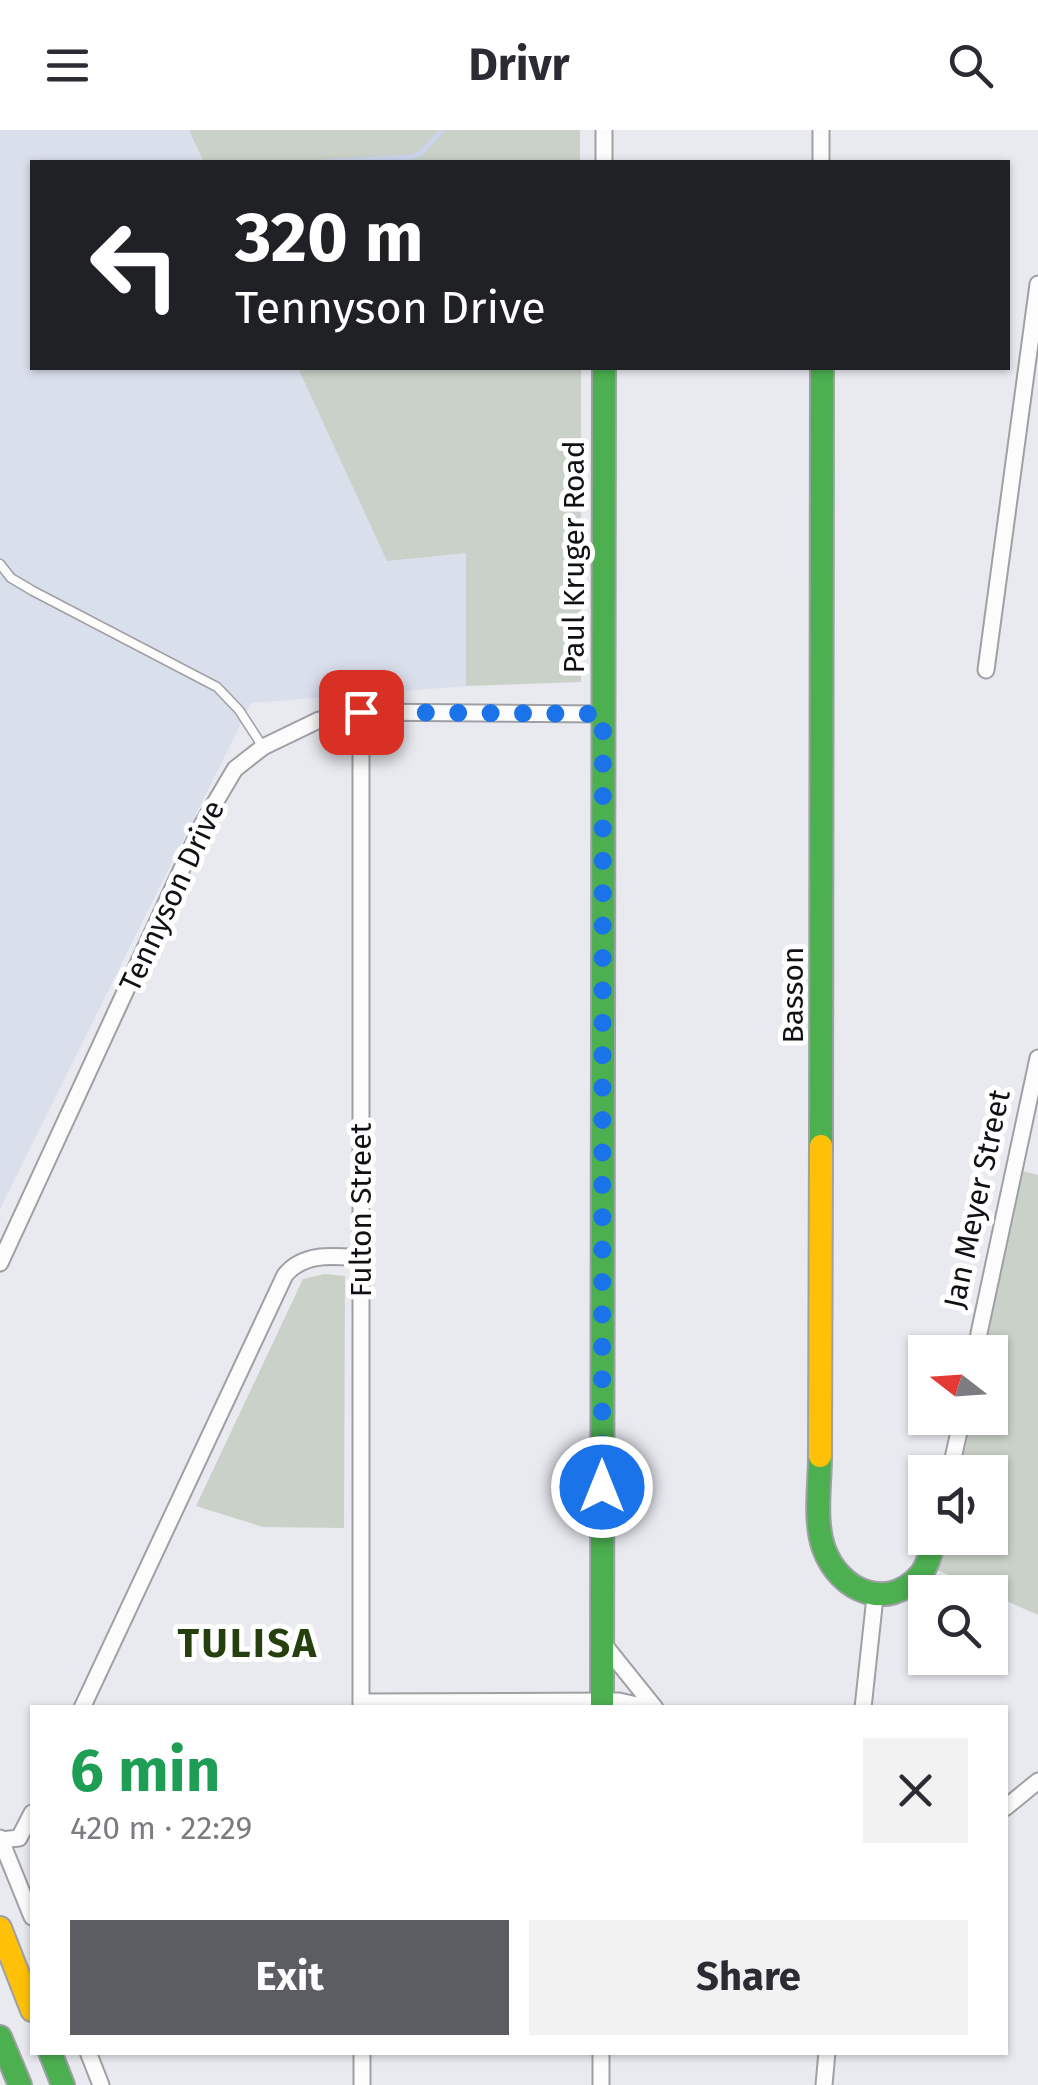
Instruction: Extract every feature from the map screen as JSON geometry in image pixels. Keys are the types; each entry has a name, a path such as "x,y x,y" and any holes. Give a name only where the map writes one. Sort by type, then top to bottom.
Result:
{"street":[{"path":"604,130 604,160"},
{"path":"820,130 821,160"},
{"path":"986,670 1038,284"},
{"name":"Paul Kruger Road","path":"602,1705 604,370"},
{"name":"Basson","path":"822,370 820,1536 825,1558 839,1576 853,1588 874,1597"},
{"name":"Tennyson Drive","path":"0,1262 210,809 235,769 263,746 319,720 361,712 603,714"},
{"name":"Fulton Street","path":"361,712 361,1705"},
{"name":"Jan Meyer Street","path":"979,1335 1038,1058"},
{"path":"83,1705 285,1275 292,1266 319,1257 361,1258"},
{"path":"863,1705 874,1597 889,1597 924,1571 929,1555"},
{"path":"602,1642 650,1705"},
{"path":"361,1705 602,1705 620,1701 638,1705"},
{"path":"1008,1806 1038,1781"},
{"path":"30,1817 20,1838 0,1839 30,1913"},
{"path":"0,1928 30,2005"},
{"path":"0,2036 20,2085"},
{"path":"51,2055 63,2085"},
{"path":"89,2055 102,2085"},
{"path":"362,2055 362,2085"},
{"path":"601,2055 601,2085"},
{"path":"824,2085 827,2055"}],"lane":[{"path":"0,564 11,578 33,591 217,687 239,710 263,746"}],"shaded area":[{"path":"0,130 353,130 239,160 30,160 30,370 300,370 466,553 466,686 251,703 0,1209"},
{"path":"189,130 580,130 580,160 203,160"},
{"path":"299,370 581,370 581,682 466,686 466,553 387,561"},
{"path":"1023,1171 1038,1175 1038,1615 1008,1602 1008,1575 948,1575 937,1570 940,1555 1008,1555 1008,1455 962,1455 966,1435 1008,1435 1008,1335 988,1335"},
{"path":"324,1274 345,1276 344,1528 263,1527 196,1506 303,1279"}],"waterway":[{"path":"360,160 412,157 421,153 442,130"}],"traffic: fast":[{"path":"602,1705 604,370"},
{"path":"821,1146 822,370"},
{"path":"820,1456 821,1538 831,1564 841,1576 866,1592 894,1592 921,1574 930,1555"},
{"path":"0,2037 20,2085"},
{"path":"51,2055 63,2085"}],"traffic: slow":[{"path":"820,1456 821,1146"},
{"path":"0,1928 30,2005"}],"district":[{"name":"TULISA","path":"248,1643"}],"route":[{"path":"361,712 603,714 602,1487"}]}
